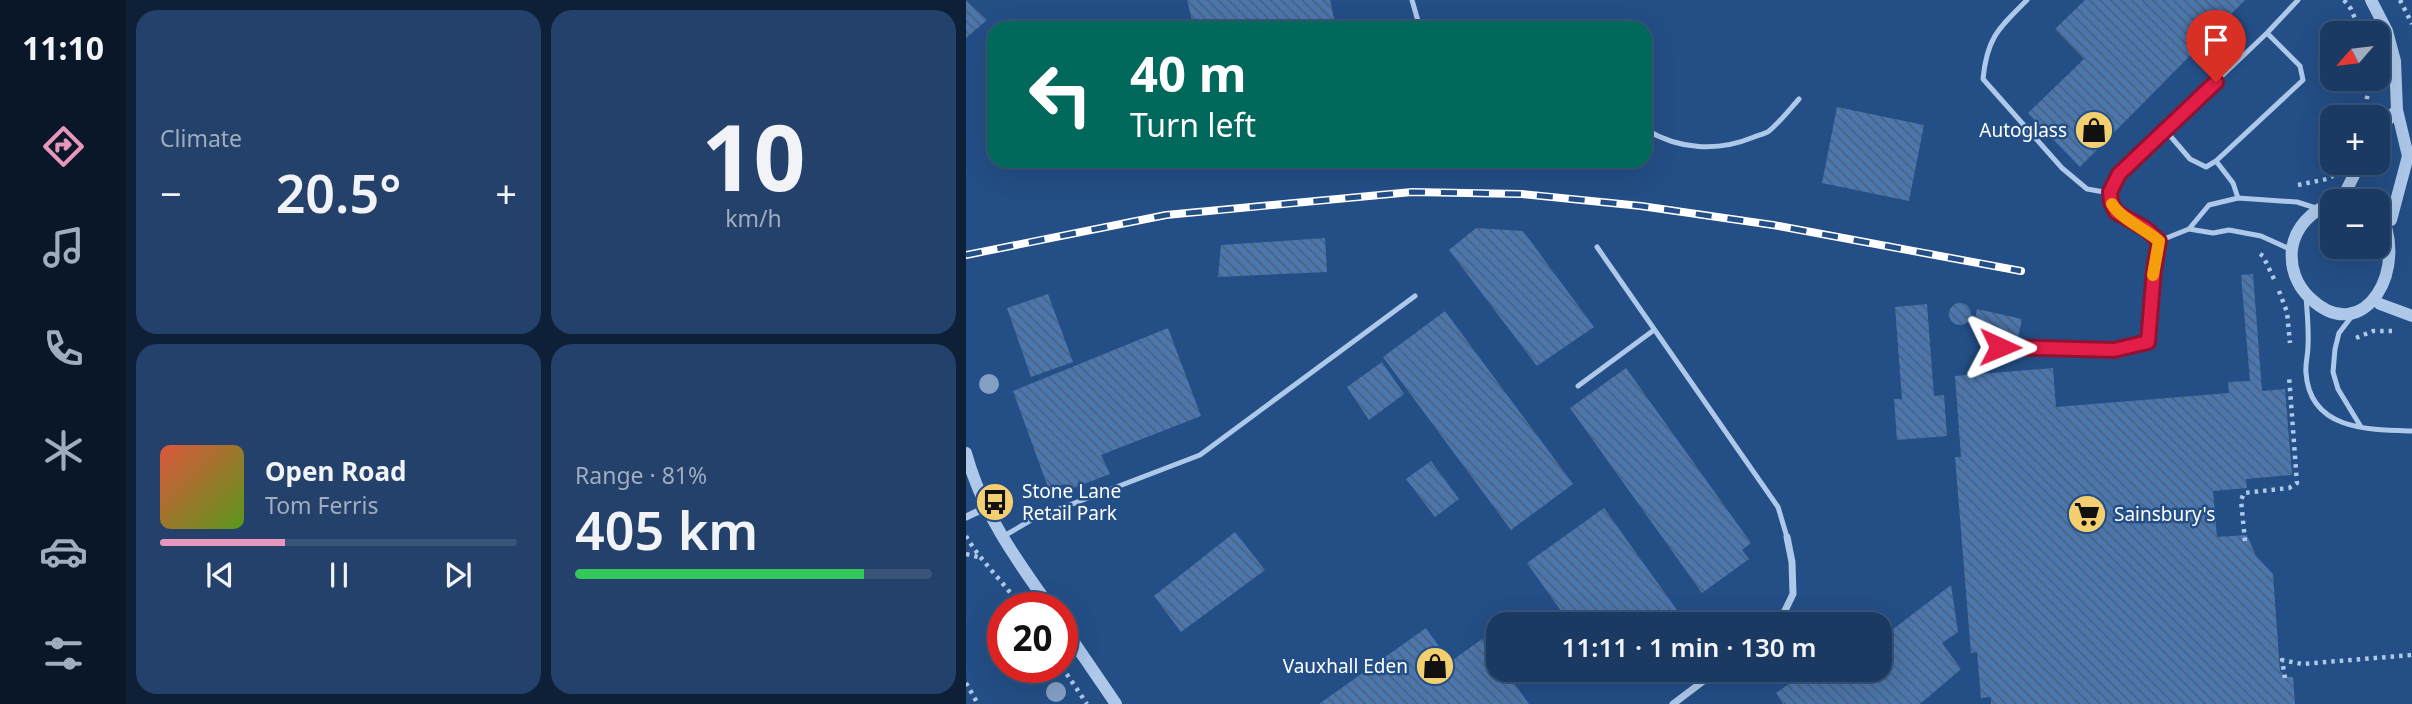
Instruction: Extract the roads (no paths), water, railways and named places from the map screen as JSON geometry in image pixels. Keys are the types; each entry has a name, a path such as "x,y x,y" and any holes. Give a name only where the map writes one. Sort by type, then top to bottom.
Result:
{"street":[{"path":"2371,0 2387,32 2395,61 2398,110 2408,156 2391,220 2403,241"},
{"path":"2390,118 2398,110"},
{"path":"2319,209 2311,214 2298,231 2292,250 2294,274 2306,295 2323,308 2343,314 2367,311 2391,295"},
{"path":"2380,304 2412,316"},
{"path":"966,453 985,508 1040,592"},
{"path":"966,517 985,508"},
{"path":"1784,612 1793,594 1792,562 1787,537"},
{"path":"1078,648 1116,704"},
{"path":"1673,704 1702,682"}],"lane":[{"path":"1412,0 1418,21"},
{"path":"2027,0 1997,31 1985,55 1983,79 2062,168 2087,189 2110,192"},
{"path":"2159,241 2146,229 2116,212 2110,192 2119,174 2298,0"},
{"path":"2166,131 2190,159 2206,167 2216,161 2303,80 2300,66 2267,33"},
{"path":"1652,134 1689,147 1739,144 1768,132 1800,99"},
{"path":"2216,161 2233,183 2238,198"},
{"path":"2159,241 2189,229 2209,205 2238,198 2297,202 2319,209"},
{"path":"2189,229 2213,233 2229,230 2261,236 2292,250"},
{"path":"2000,347 2114,350 2148,342 2159,241"},
{"path":"1597,247 1778,507 1787,537"},
{"path":"2306,295 2308,345 2305,370 2311,395 2320,409 2333,420 2376,431 2412,431"},
{"path":"1002,537 1033,519 1200,455 1415,296"},
{"path":"2353,314 2339,333 2333,372 2338,389 2361,427"},
{"path":"1578,386 1654,330"}],"railway":[{"path":"966,255 1166,215 1412,192 1522,194 1641,206 1773,225 2021,271"}],"place":[{"name":"Autoglass","path":"2094,130"},
{"name":"Stone Lane Retail Park","path":"995,502"},
{"name":"Sainsbury's","path":"2087,514"},
{"name":"Vauxhall Eden","path":"1435,666"}]}
